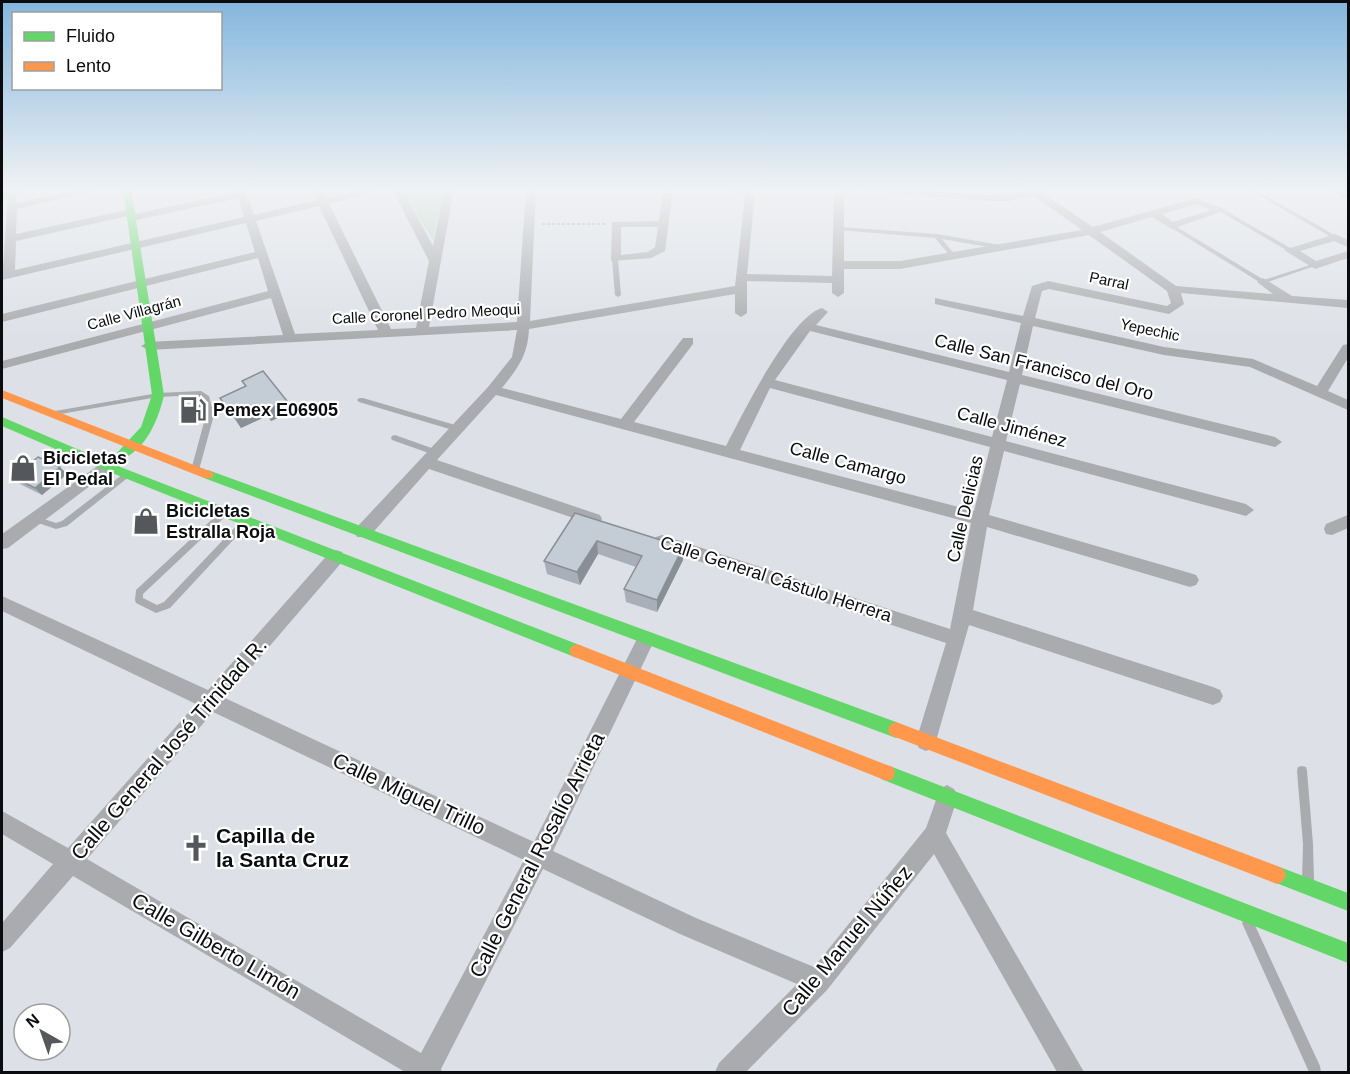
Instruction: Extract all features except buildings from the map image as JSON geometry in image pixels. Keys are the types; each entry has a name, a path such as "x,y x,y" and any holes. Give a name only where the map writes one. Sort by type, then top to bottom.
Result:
{"main road":[{"path":"106,466 134,445 153,421 158,395 148,346 134,239"},
{"path":"2,394 195,470 926,741 1348,902"},
{"path":"2,422 106,466 336,557 1348,953"}],"street":[{"path":"8,239 5,276 161,239"},
{"path":"256,239 290,337"},
{"path":"340,239 386,333"},
{"path":"423,239 435,261"},
{"path":"422,332 439,239"},
{"path":"363,532 459,429 518,358 522,347 528,239"},
{"path":"616,239 615,259 660,251 661,239"},
{"path":"741,313 741,283 745,239"},
{"path":"840,239 840,264 900,266 1047,239"},
{"path":"1103,239 1173,289 1348,304"},
{"path":"1290,250 1328,239"},
{"path":"1290,250 1315,265 1348,254"},
{"path":"2,318 261,254"},
{"name":"Calle Coronel Pedro Meoqui","path":"148,346 523,326 704,296 741,283 838,286 840,264"},
{"path":"1263,282 1292,300"},
{"name":"Parral","path":"1040,286 1048,285 1172,310 1178,304 1173,289"},
{"name":"Calle Delicias","path":"926,741 954,638 963,615 980,519 1000,443 1027,321 1040,286"},
{"name":"Calle Villagrán","path":"2,365 274,293"},
{"name":"Yepechic","path":"939,301 1164,351 1242,361 1321,391 1348,405"},
{"path":"731,452 767,384 805,326 822,312"},
{"name":"Calle San Francisco del Oro","path":"805,326 1275,442"},
{"path":"625,424 688,341"},
{"path":"1321,391 1348,348"},
{"name":"Calle Jiménez","path":"767,384 1000,443 1246,510"},
{"name":"Calle Camargo","path":"493,390 980,519 1190,580"},
{"path":"432,458 615,526"},
{"path":"2,543 106,466"},
{"path":"1332,529 1348,521"},
{"name":"Calle General Cástulo Herrera","path":"648,538 954,638"},
{"name":"Calle General José Trinidad R.","path":"2,940 213,701 336,557"},
{"name":"Calle Miguel Trillo","path":"2,603 688,926 818,981"},
{"path":"963,615 1213,696"},
{"name":"Calle General Rosalío Arrieta","path":"428,1071 646,639"},
{"name":"Calle Manuel Núñez","path":"728,1072 818,981 934,834 947,796"},
{"name":"Calle Gilberto Limón","path":"2,822 428,1071"},
{"path":"934,834 1071,1072"}],"lane":[{"path":"939,239 953,256"},
{"path":"956,239 1003,247"},
{"path":"1193,239 1263,282 1315,265"},
{"path":"1271,239 1290,250"},
{"path":"615,259 618,295"},
{"path":"51,414 158,395 196,393 205,396 210,415 195,470"},
{"path":"361,399 459,429"},
{"path":"395,438 432,458"},
{"path":"35,519 56,526 64,524 127,474"},
{"path":"225,512 139,593 139,600 156,609 167,605 246,521"},
{"path":"1302,771 1308,844 1308,887"},
{"path":"1243,912 1315,1071"}],"traffic: fast":[{"path":"121,455 146,429 158,395 135,239"},
{"path":"2,421 106,466 577,651"},
{"path":"208,475 896,730"},
{"path":"887,773 1348,953"},
{"path":"1277,875 1348,902"}],"traffic: slow":[{"path":"2,394 208,475"},
{"path":"577,651 887,773"},
{"path":"896,730 1277,875"}],"place":[{"name":"Pemex E06905","path":"193,410"},
{"name":"Bicicletas El Pedal","path":"23,468"},
{"name":"Bicicletas Estralla Roja","path":"146,521"},
{"name":"Capilla de la Santa Cruz","path":"196,848"}]}
